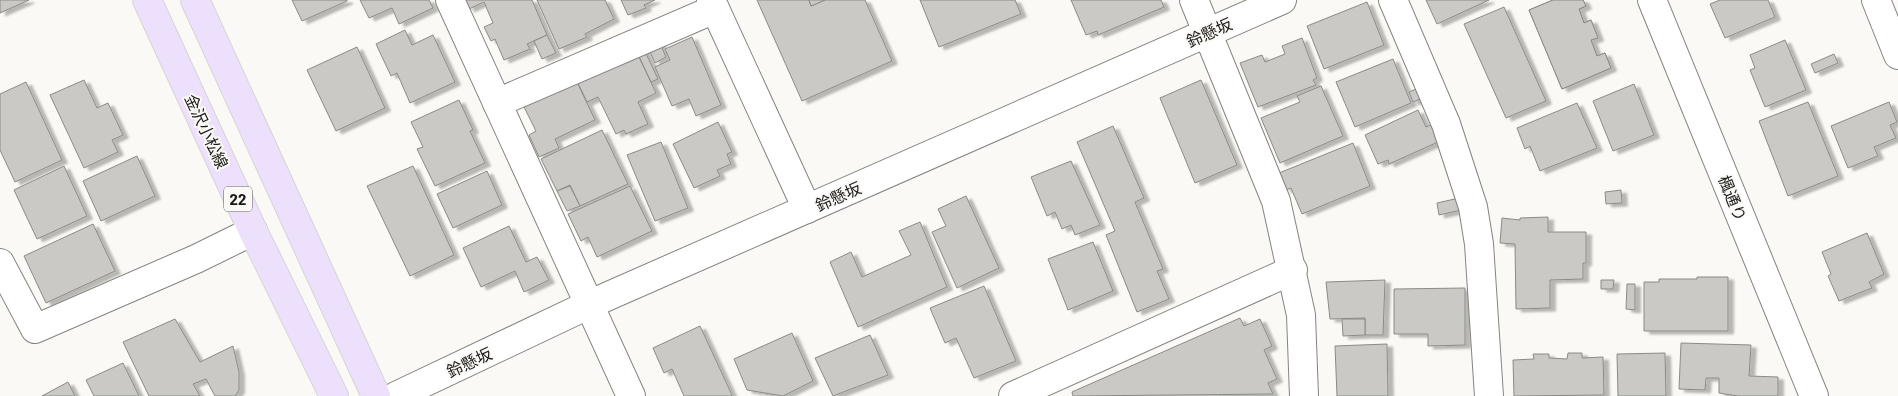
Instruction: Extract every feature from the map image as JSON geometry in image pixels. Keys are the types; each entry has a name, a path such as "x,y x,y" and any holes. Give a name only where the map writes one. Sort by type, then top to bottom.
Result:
{"main road":[{"name":"金沢小松線","path":"147,0 253,231 334,396"},
{"path":"195,0 376,396"}],"street":[{"path":"450,0 631,396"},
{"path":"1194,0 1209,32 1276,201 1293,270 1301,315 1304,396"},
{"name":"鈴懸坂","path":"396,396 588,305 1282,0"},
{"path":"1393,0 1446,124 1472,207 1479,244 1489,396"},
{"name":"楓通り","path":"1652,0 1814,396"},
{"path":"1876,0 1898,55"},
{"path":"497,103 713,5 807,210"},
{"path":"0,263 35,329 196,259 253,231"},
{"path":"1013,396 1293,270"}],"building":[{"path":"0,0 29,0 0,13"},
{"path":"292,0 347,0 347,1 302,21"},
{"path":"360,0 429,0 433,8 399,24 392,8 369,18"},
{"path":"465,0 532,0 547,35 527,44 530,49 504,60 495,39 491,41 484,27 493,23 484,2 469,9"},
{"path":"537,0 605,0 614,19 585,34 587,37 559,49"},
{"path":"621,0 655,0 644,5 646,8 628,15"},
{"path":"757,0 809,0 811,6 825,0 865,0 892,61 802,101"},
{"path":"809,0 825,0 811,6"},
{"path":"920,0 1015,0 1021,14 939,47"},
{"path":"1071,0 1161,0 1164,7 1098,35 1097,31 1086,35"},
{"path":"1426,0 1489,0 1437,24"},
{"path":"1553,0 1583,0 1586,6 1579,9 1584,23 1591,20 1598,38 1591,40 1597,56 1605,53 1611,68 1562,89 1529,10"},
{"path":"1553,0 1583,0 1586,6 1579,9 1584,23 1591,20 1598,38 1591,40 1597,56 1605,53 1611,68 1562,89 1529,10"},
{"path":"1720,0 1768,0 1775,17 1725,38 1710,4"},
{"path":"1367,2 1384,45 1324,69 1307,26"},
{"path":"1504,7 1546,101 1506,118 1464,24"},
{"path":"405,30 412,45 433,35 455,82 410,103 397,73 391,76 376,44"},
{"path":"547,35 556,53 542,59 534,41"},
{"path":"692,37 721,105 696,116 689,99 672,106 655,67 670,60 665,49"},
{"path":"1302,38 1317,78 1313,80 1316,85 1258,107 1240,63 1262,55 1265,62 1285,54 1282,46"},
{"path":"658,39 666,57 655,63 647,45"},
{"path":"1785,40 1806,90 1765,107 1750,70 1755,68 1750,55"},
{"path":"642,45 658,79 651,82 635,48"},
{"path":"357,47 385,108 336,131 307,70"},
{"path":"1834,54 1838,63 1815,73 1811,64"},
{"path":"638,55 656,93 638,102 648,124 626,134 624,130 616,134 598,97 587,102 575,77 589,70 593,77"},
{"path":"1393,59 1411,103 1355,127 1336,82"},
{"path":"84,80 97,108 108,103 123,135 112,140 118,152 84,168 50,95"},
{"path":"1201,80 1237,165 1195,183 1160,98"},
{"path":"26,82 62,160 15,182 0,150 0,94"},
{"path":"577,82 595,120 555,139 559,148 539,157 529,135 536,131 524,107"},
{"path":"1634,84 1654,135 1613,151 1593,101"},
{"path":"1321,86 1343,136 1280,163 1261,118 1300,102 1297,96"},
{"path":"1416,89 1420,99 1413,102 1409,92"},
{"path":"459,100 473,130 470,131 485,163 435,186 417,149 423,147 411,122"},
{"path":"1808,102 1838,176 1788,196 1759,121"},
{"path":"1889,102 1897,122 1890,125 1896,138 1874,147 1878,156 1848,168 1831,126"},
{"path":"1577,103 1597,148 1540,171 1530,146 1525,149 1517,128"},
{"path":"1418,110 1426,127 1431,125 1438,142 1389,164 1388,160 1378,164 1365,135"},
{"path":"718,122 732,152 727,154 731,164 717,170 720,176 694,188 673,144"},
{"path":"1113,126 1144,198 1135,202 1163,269 1157,271 1169,299 1137,312 1106,235 1115,231 1077,142"},
{"path":"602,130 628,184 580,206 570,185 557,191 541,159"},
{"path":"661,142 688,208 655,221 627,155"},
{"path":"1353,143 1370,186 1302,214 1291,188 1286,190 1279,173"},
{"path":"137,156 155,196 101,221 83,181"},
{"path":"1071,161 1100,225 1075,235 1071,225 1062,229 1055,212 1047,216 1031,177"},
{"path":"64,166 87,216 37,239 14,190"},
{"path":"413,166 454,255 410,276 367,186"},
{"path":"487,171 502,205 453,228 437,194"},
{"path":"570,186 580,206 567,211 557,191"},
{"path":"630,186 652,231 597,257 588,237 581,241 568,214"},
{"path":"1621,190 1622,203 1606,204 1605,192"},
{"path":"966,196 999,268 957,288 932,232 946,226 938,209"},
{"path":"1459,198 1461,210 1439,215 1437,203"},
{"path":"1548,217 1548,232 1586,232 1586,263 1583,263 1583,279 1550,280 1550,308 1516,309 1515,244 1500,243 1502,218 1520,220 1520,218"},
{"path":"920,222 947,287 858,327 830,262 851,252 862,277 911,255 899,231"},
{"path":"93,224 115,271 46,303 24,256"},
{"path":"509,226 526,262 537,257 549,280 524,292 515,271 481,287 463,248"},
{"path":"1867,233 1884,274 1869,282 1872,288 1839,301 1828,276 1831,274 1822,252"},
{"path":"1093,242 1113,291 1068,310 1048,259"},
{"path":"1697,277 1728,277 1728,331 1644,331 1644,282 1659,282 1659,279 1697,279"},
{"path":"1385,280 1383,335 1365,335 1365,318 1330,319 1326,282"},
{"path":"1601,280 1614,280 1613,289 1601,289"},
{"path":"1627,284 1635,284 1635,310 1626,309"},
{"path":"984,286 1016,361 974,378 956,338 945,343 930,308"},
{"path":"1465,288 1465,345 1428,346 1428,334 1394,334 1394,289"},
{"path":"1240,318 1244,326 1260,319 1272,346 1264,350 1277,379 1268,383 1273,394 1073,396 1072,392"},
{"path":"175,319 200,362 233,346 239,372 239,390 235,396 215,396 206,379 193,384 200,396 149,396 123,342"},
{"path":"1342,319 1365,319 1365,335 1343,336"},
{"path":"700,326 731,396 684,396 672,369 664,373 653,348"},
{"path":"792,333 813,381 783,396 747,390 734,359"},
{"path":"870,335 888,375 833,396 815,358"},
{"path":"1681,343 1751,345 1749,376 1778,377 1778,396 1738,396 1719,393 1719,378 1706,378 1705,390 1679,389"},
{"path":"1387,344 1388,396 1337,396 1335,346"},
{"path":"1568,353 1582,353 1582,358 1603,357 1604,395 1514,396 1513,360 1534,359 1533,354 1549,354 1549,358 1567,359"},
{"path":"1665,353 1666,396 1618,396 1617,354"},
{"path":"123,363 139,396 94,396 86,380"},
{"path":"68,382 75,396 42,396"}]}
